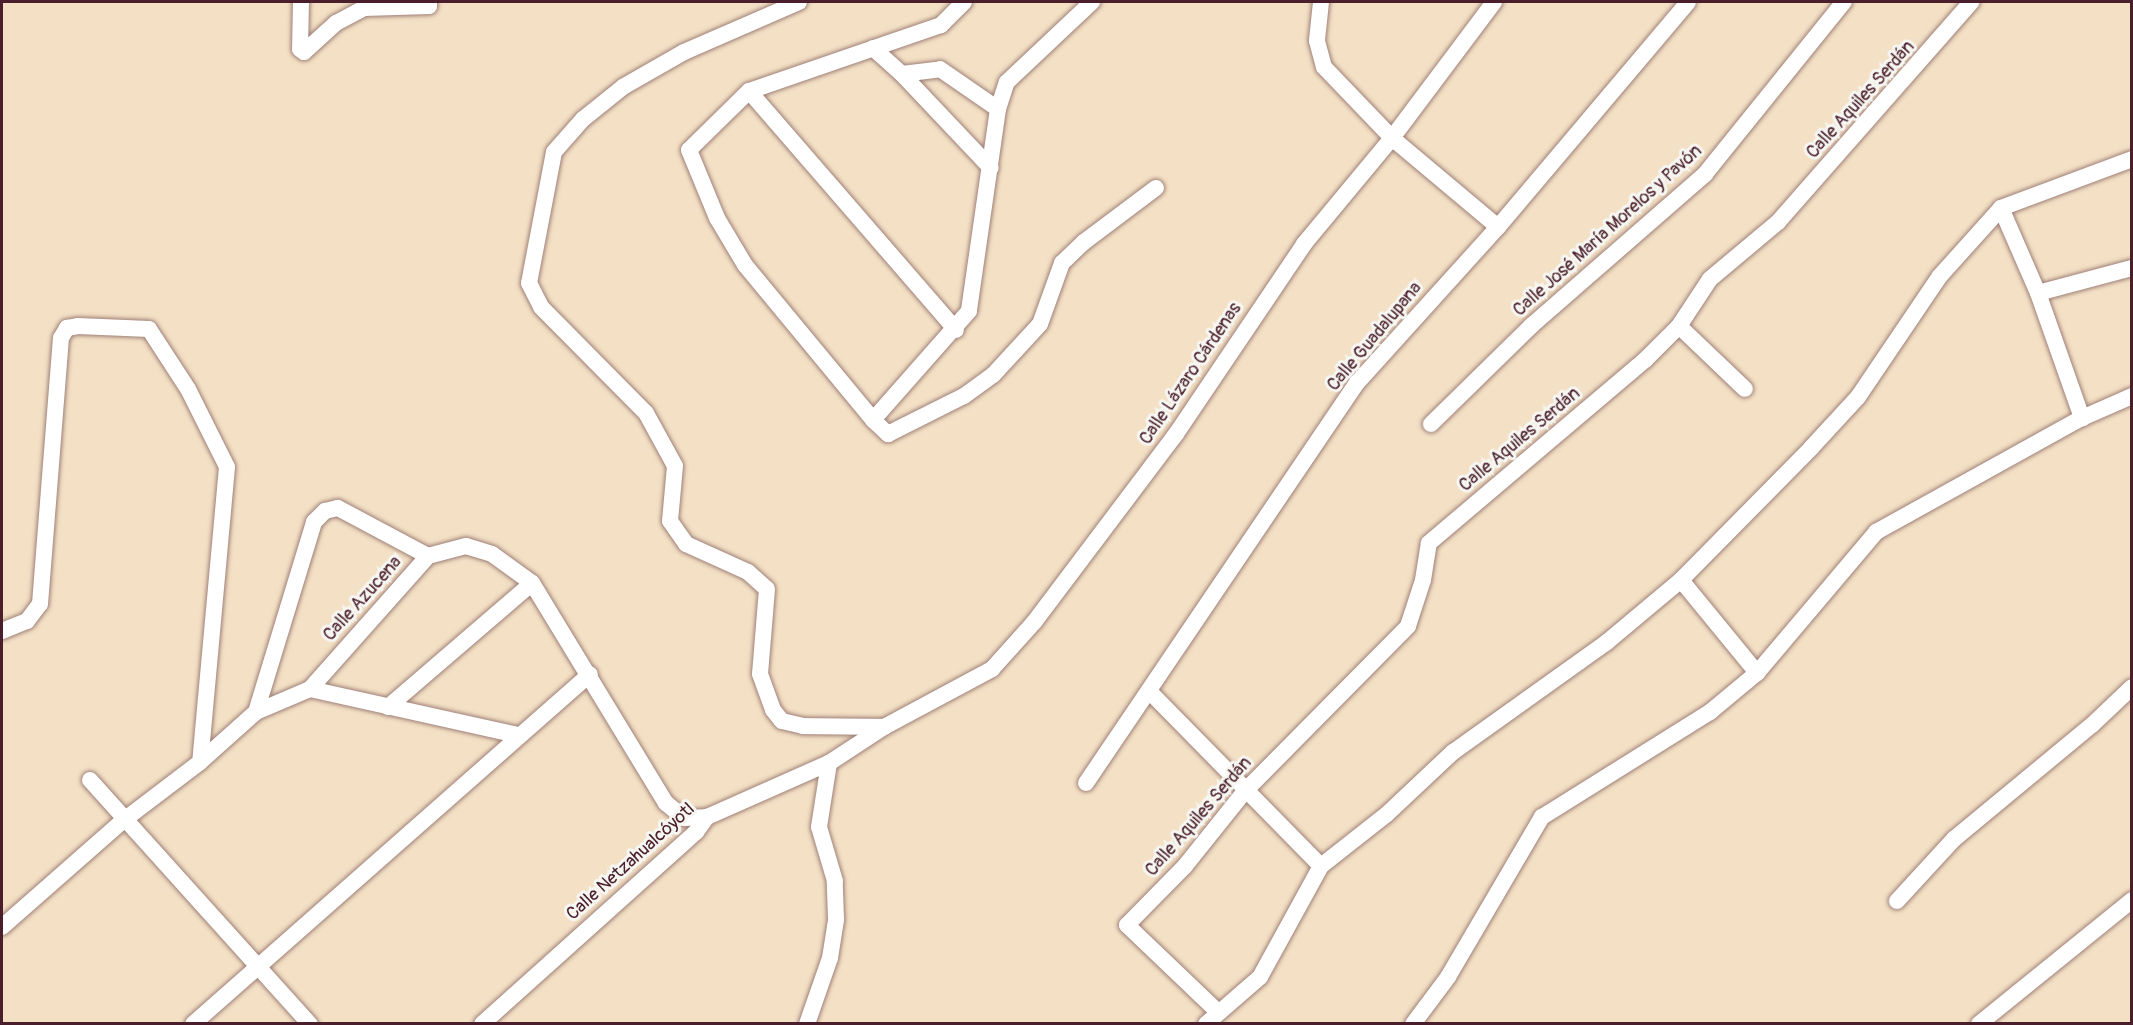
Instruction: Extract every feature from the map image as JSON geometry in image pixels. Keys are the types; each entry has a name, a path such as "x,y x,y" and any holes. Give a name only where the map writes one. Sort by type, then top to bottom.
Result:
{"street":[{"path":"301,2 300,49 304,52 336,23 363,8 429,6 429,2"},
{"path":"799,2 684,52 623,87 583,119 554,152 529,284 541,307 646,413 675,466 670,521 686,544 748,572 767,589 760,674 773,710 782,721 803,726 884,727"},
{"path":"964,2 941,25 749,91 689,150 717,218 745,265 873,420 888,434 964,396 993,375 1040,324 1062,263 1084,242 1156,188"},
{"path":"873,420 956,330 969,311 998,109 1007,82 1079,18 1092,2"},
{"path":"1321,2 1317,41 1324,67 1392,138 1498,227"},
{"name":"Calle Lázaro Cárdenas","path":"829,763 884,727 992,669 1035,621 1176,434 1304,244 1392,138 1494,2"},
{"name":"Calle Guadalupana","path":"1086,783 1358,383 1498,227 1688,2"},
{"name":"Calle José María Morelos y Pavón","path":"1431,423 1539,318 1705,174 1844,2"},
{"name":"Calle Aquiles Serdán","path":"1212,1018 1127,925 1185,866 1245,791 1408,626 1423,580 1429,543 1645,360 1678,326 1710,279 1778,222 1971,2"},
{"path":"873,48 902,74 991,168"},
{"path":"902,74 940,69 998,109"},
{"path":"749,91 956,330"},
{"path":"1212,1018 1260,977 1321,866 1387,814 1453,752 1607,642 1682,580 1858,397 1940,276 2001,208 2132,159"},
{"path":"2001,208 2038,293 2082,418"},
{"path":"2038,293 2132,268"},
{"path":"2,631 27,621 40,604 61,338 67,328 78,326 149,329 189,389 228,467 200,762"},
{"path":"1678,326 1745,389"},
{"path":"1413,1023 1448,977 1542,817 1710,712 1757,673 1876,532 2004,465 2082,418 2132,396"},
{"path":"256,712 314,522 325,511 338,508 428,556"},
{"name":"Calle Azucena","path":"2,927 124,820 200,762 256,712 310,689 428,556 466,546 492,554 532,583 590,674 666,803 684,818 707,817"},
{"path":"1682,580 1757,673"},
{"path":"388,707 532,583"},
{"path":"193,1023 590,674"},
{"path":"1897,901 1954,839 2092,725 2132,687"},
{"path":"310,689 518,735"},
{"path":"1150,692 1321,866"},
{"path":"807,1023 830,958 836,918 835,881 819,827 829,763"},
{"name":"Calle Netzahualcóyotl","path":"482,1023 696,831 707,817 829,763"},
{"path":"90,780 124,820 259,963 310,1023"},
{"path":"1985,1022 2132,900"}]}
